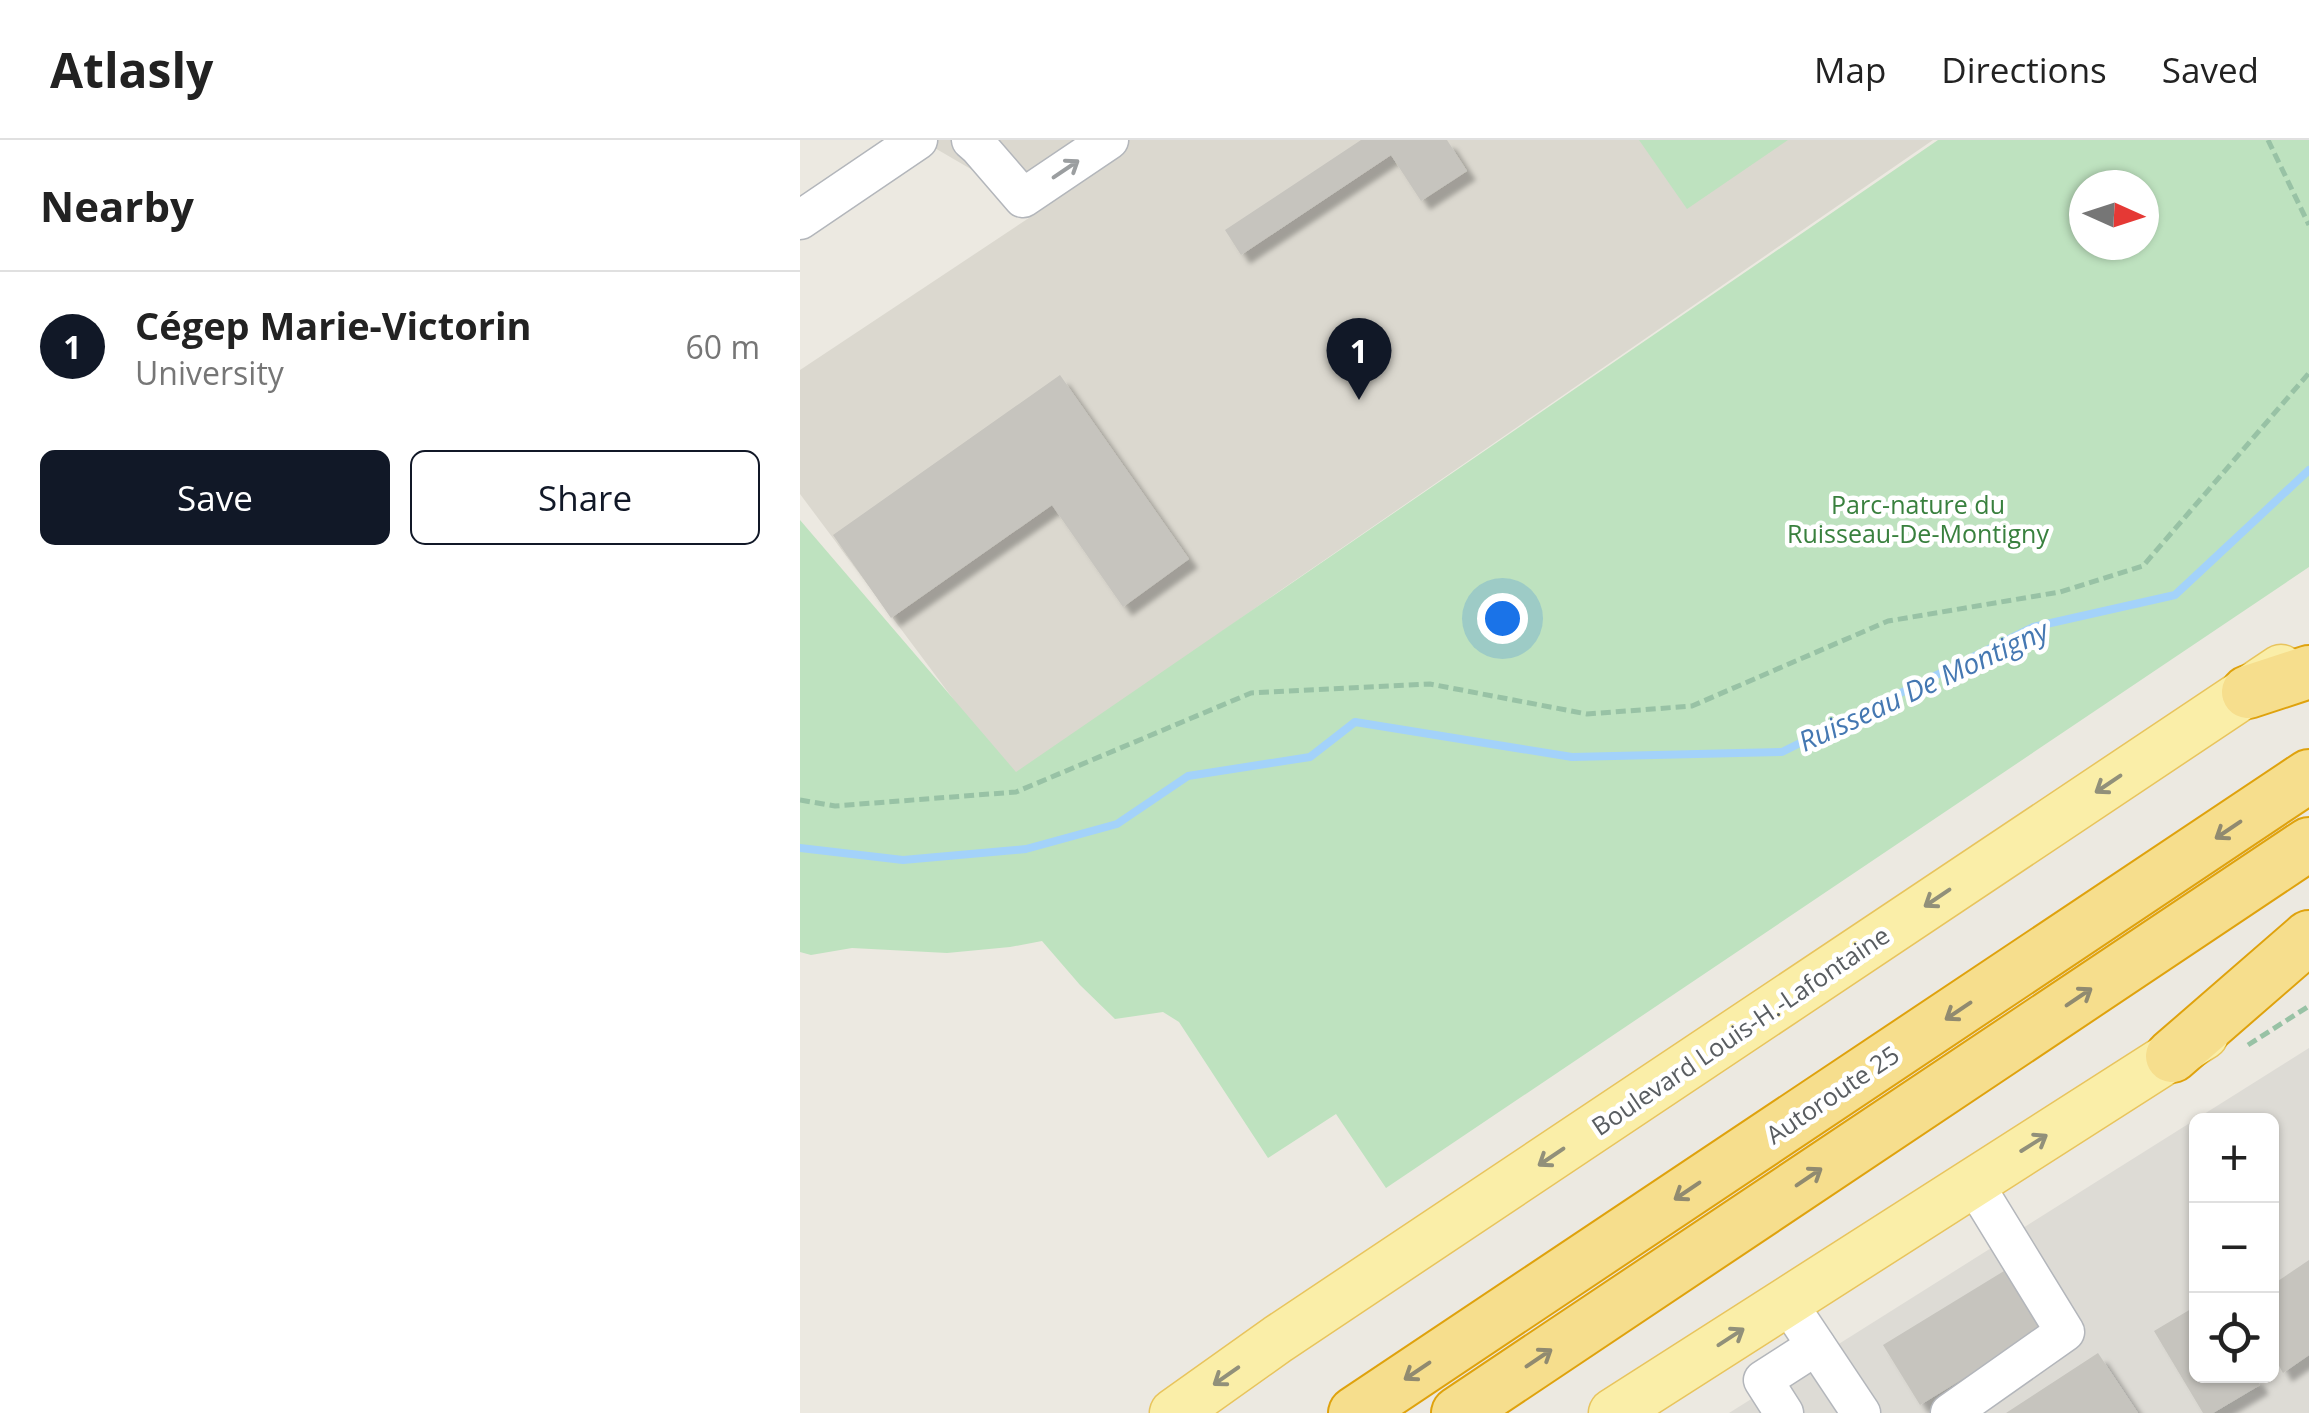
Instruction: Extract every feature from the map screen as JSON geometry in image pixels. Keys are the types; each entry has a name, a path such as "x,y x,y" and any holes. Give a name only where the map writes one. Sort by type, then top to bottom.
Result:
{"highway":[{"path":"2248,692 2309,672"},
{"name":"Autoroute 25","path":"1355,1413 2309,776"},
{"path":"1458,1413 2309,844"},
{"path":"2172,1056 2309,937"}],"main road":[{"name":"Boulevard Louis-H.-Lafontaine","path":"1174,1413 1278,1339 2309,650"},
{"path":"1613,1413 2309,968"}],"street":[{"path":"800,220 918,140"},
{"path":"971,140 1023,198 1109,140"},
{"path":"1950,1413 2065,1332 1974,1182"},
{"path":"1787,1302 1862,1413"},
{"path":"1784,1413 1763,1380 1816,1346"}],"path":[{"path":"2268,140 2309,225"},
{"path":"800,800 835,806 1016,792 1251,694 1430,684 1587,714 1692,706 1888,622 2060,592 2143,566 2309,373"}],"shaded area":[{"path":"921,140 1933,140 1013,779 800,494 800,370 1041,210"},
{"path":"2309,1048 2309,1413 1729,1413 2189,1124 2189,1383 2279,1383 2279,1113 2206,1113"}],"green space":[{"path":"1639,140 1788,140 1687,209"},
{"name":"Parc-nature du Ruisseau-De-Montigny","path":"1938,140 2309,140 2309,567 1386,1188 1336,1114 1268,1158 1179,1022 1163,1012 1115,1019 1042,941 947,953 852,948 811,955 800,952 800,520 1016,772"}],"building":[{"path":"1361,140 1447,140 1467,171 1421,201 1391,155 1241,255 1225,230"},
{"path":"1060,375 1189,559 1123,607 1052,505 891,618 833,535"},
{"path":"2309,1260 2309,1355 2283,1373 2279,1366 2279,1280"},
{"path":"2004,1271 2041,1331 1920,1405 1883,1345"},
{"path":"2189,1310 2189,1383 2260,1385 2213,1413 2203,1413 2154,1331"},
{"path":"2098,1353 2138,1413 2006,1413"}],"waterway":[{"name":"Ruisseau De Montigny","path":"800,848 903,860 1026,849 1117,824 1188,776 1310,757 1355,722 1572,757 1782,752 2033,627 2175,595 2309,470"}],"place":[{"name":"Cégep Marie-Victorin","path":"1359,400"}]}
